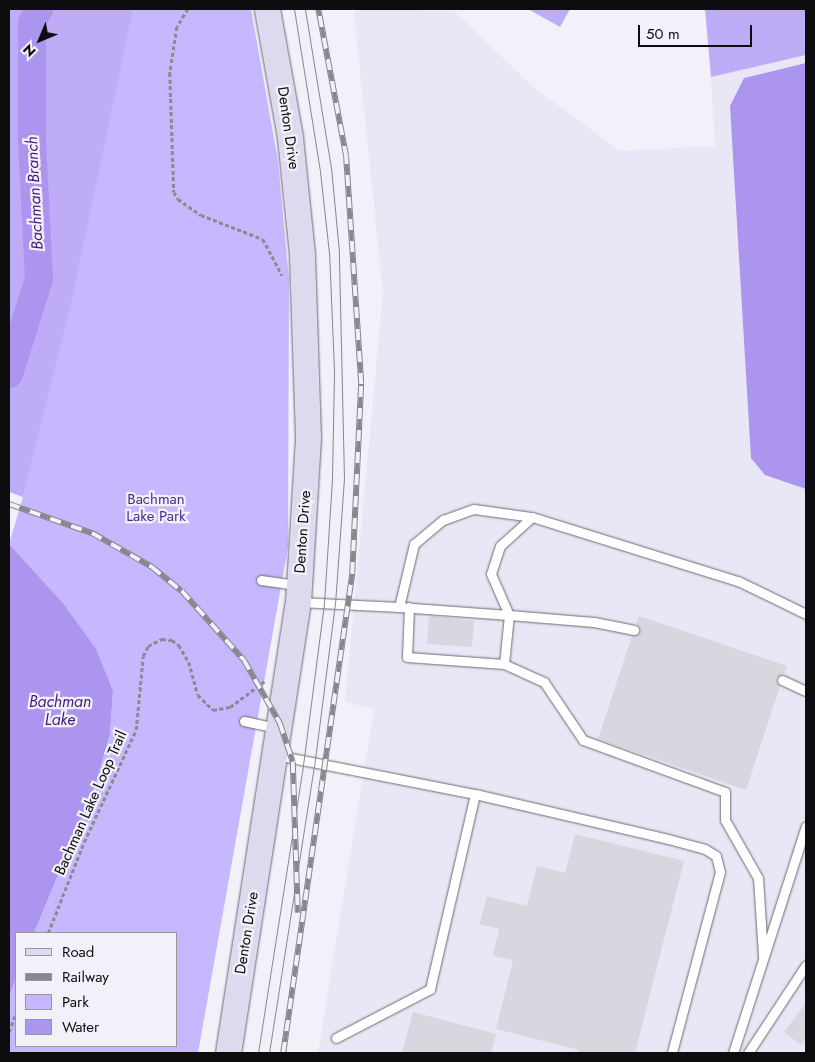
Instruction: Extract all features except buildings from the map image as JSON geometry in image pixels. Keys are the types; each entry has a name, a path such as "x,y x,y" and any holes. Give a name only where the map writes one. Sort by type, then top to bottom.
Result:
{"main road":[{"name":"Denton Drive","path":"228,1053 276,755 299,593 308,437 306,296 290,137 267,9"}],"lane":[{"path":"399,607 414,544 443,520 474,509 532,517 738,581 806,614"},
{"path":"504,664 509,614 491,574 500,546 532,517"},
{"path":"261,580 299,593 399,607 594,622 634,630"},
{"path":"409,607 407,658 504,664 544,682 583,740 725,792 725,820 747,854 758,878 763,956"},
{"path":"782,680 806,691"},
{"path":"244,721 279,728"},
{"path":"276,755 475,794 668,839 705,849 716,856 720,872 672,1053"},
{"path":"336,1038 430,989 475,794"},
{"path":"733,1053 806,826"},
{"path":"748,1053 806,965"}],"path":[{"path":"188,9 177,27 170,73 174,192 178,199 201,215 263,239 283,278"},
{"name":"Bachman Lake Loop Trail","path":"48,932 84,842 136,730 142,656 148,646 162,640 172,640 179,645 189,662 198,695 213,710 230,708 269,678"},
{"path":"9,1032 15,1016"}],"shaded area":[{"path":"9,9 133,9 71,303 23,497 9,492"},
{"path":"359,9 454,11 533,87 620,151 715,146 711,77 806,55 806,1053 318,1053 374,709 345,702 383,293 354,13"},
{"path":"528,9 570,9 560,27"},
{"path":"705,9 806,9 806,55 711,77"}],"green space":[{"name":"Bachman Lake Park","path":"133,9 251,9 278,161 289,280 288,547 198,1053 9,1053 9,996 15,981 15,1047 178,1047 178,932 34,932 97,780 110,734 113,692 95,649 63,603 9,544 23,497"}],"water":[{"path":"806,63 806,489 765,475 751,458 730,106 744,78"},
{"name":"Bachman Lake","path":"9,544 63,603 96,649 113,691 110,734 97,780 34,932 15,932 15,981 9,996"}],"waterway":[{"name":"Bachman Branch","path":"9,374 39,279 32,143 32,23 39,9"}],"tram line":[{"path":"258,1053 303,765 324,603 332,478 334,370 329,253 320,171 294,9"},
{"path":"269,1053 314,767 335,604 344,479 339,252 331,168 305,9"}],"railway":[{"path":"283,1053 352,573 361,384 346,157 318,9"},
{"path":"9,504 92,533 152,567 182,591 244,660 280,723 293,762 298,913"}]}
